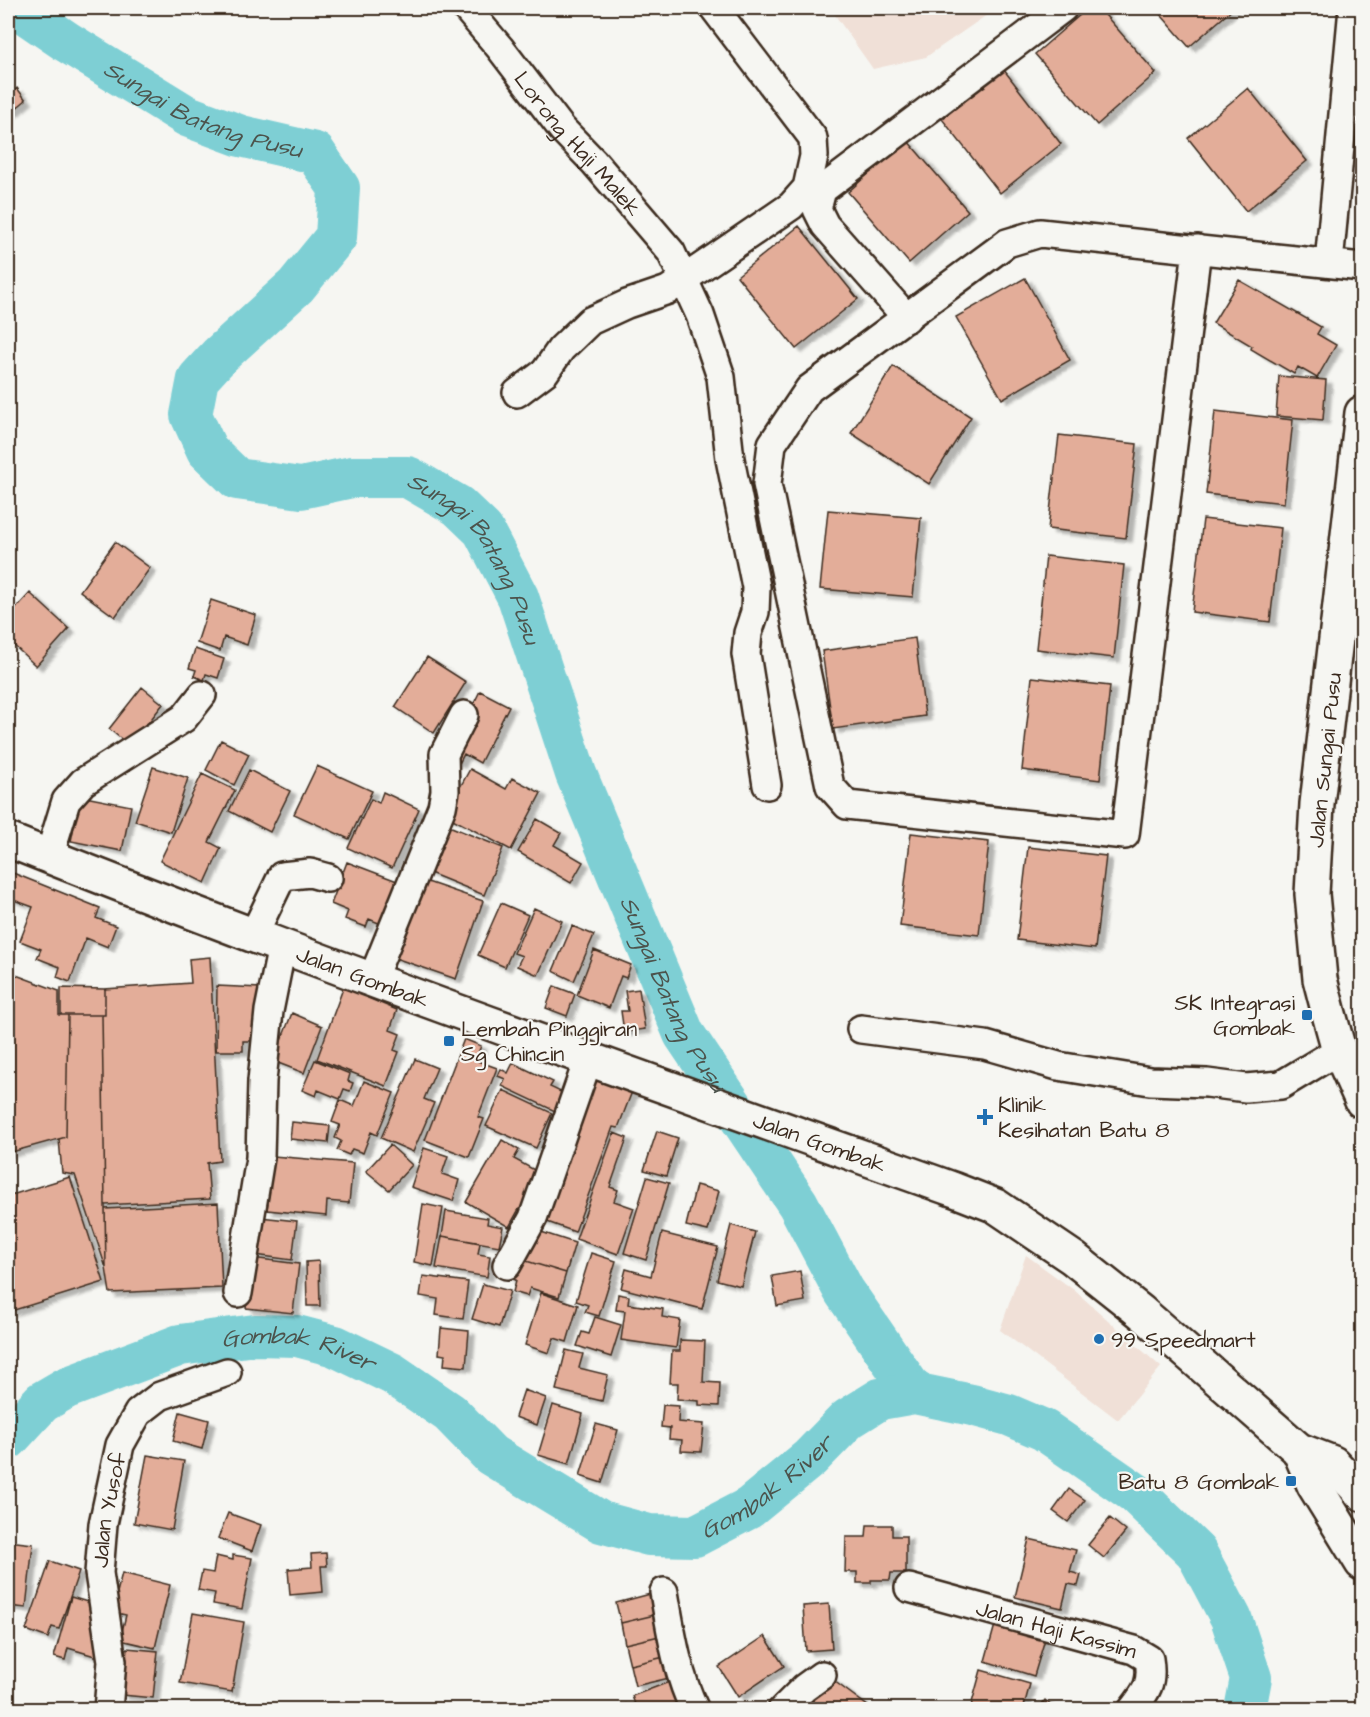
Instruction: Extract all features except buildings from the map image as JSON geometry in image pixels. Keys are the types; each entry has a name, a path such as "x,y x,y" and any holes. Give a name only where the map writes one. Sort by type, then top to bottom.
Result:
{"main road":[{"name":"Jalan Sungai Pusu","path":"1362,413 1317,804 1312,894 1320,979 1339,1050 1362,1101"},
{"name":"Jalan Gombak","path":"8,840 372,980 996,1206 1073,1258 1299,1450 1333,1463 1362,1494"},
{"name":"Jalan Gombak","path":"1299,1450 1314,1485 1362,1563"}],"street":[{"name":"Lorong Haji Malek","path":"466,8 562,129 594,162 671,252 700,315 721,377 730,459 756,587 755,612 748,633 746,654 767,785"},
{"path":"517,393 545,372 561,349 590,321 627,304 668,290 790,206 807,188 814,156 813,138 714,8"},
{"path":"907,318 825,225 817,209 822,190 1063,8"},
{"path":"1329,263 1353,8"},
{"path":"1197,249 1125,836 847,805 830,786 767,484 772,444 809,389 1007,243 1040,233 1197,249 1362,267"},
{"path":"49,857 66,801 83,782 184,718 202,695"},
{"path":"372,980 442,807 445,791 444,754 464,716"},
{"path":"238,1293 260,1158 262,1081 274,976 267,941 282,876 310,873 328,879"},
{"path":"861,1029 985,1045 1058,1066 1150,1081 1207,1083 1246,1088 1281,1085 1339,1050"},
{"path":"507,1265 533,1218 588,1060"},
{"name":"Jalan Yusof","path":"108,1710 112,1661 99,1573 103,1524 120,1445 138,1413 160,1396 227,1372"},
{"name":"Jalan Haji Kassim","path":"909,1588 1134,1650 1149,1659 1151,1673 1147,1691 1132,1710"},
{"path":"664,1593 673,1642 688,1696 695,1710"},
{"path":"782,1710 804,1688 822,1675"}],"shaded area":[{"path":"830,8 997,8 926,57 873,69"},
{"path":"1026,1255 1074,1290 1161,1367 1118,1420 1000,1330"}],"waterway":[{"name":"Sungai Batang Pusu","path":"17,8 67,42 187,116 241,136 315,153 339,188 336,237 296,286 220,355 198,379 191,415 207,450 237,479 301,488 352,477 408,477 458,506 483,530 518,597 576,774 684,1034 798,1204 844,1291 914,1393"},
{"name":"Gombak River","path":"8,1439 42,1402 66,1388 180,1345 255,1335 297,1336 335,1346 393,1374 450,1413 491,1455 601,1522 649,1535 695,1536 749,1508 810,1458 848,1419 880,1399 914,1393 972,1405 1009,1415 1044,1430 1135,1493 1196,1552 1231,1618 1251,1678 1245,1710"}],"place":[{"name":"SK Integrasi Gombak","path":"1307,1015"},
{"name":"Lembah Pinggiran Sg Chincin","path":"449,1041"},
{"name":"Klinik Kesihatan Batu 8","path":"985,1117"},
{"name":"99 Speedmart","path":"1099,1339"},
{"name":"Batu 8 Gombak","path":"1291,1481"}]}
